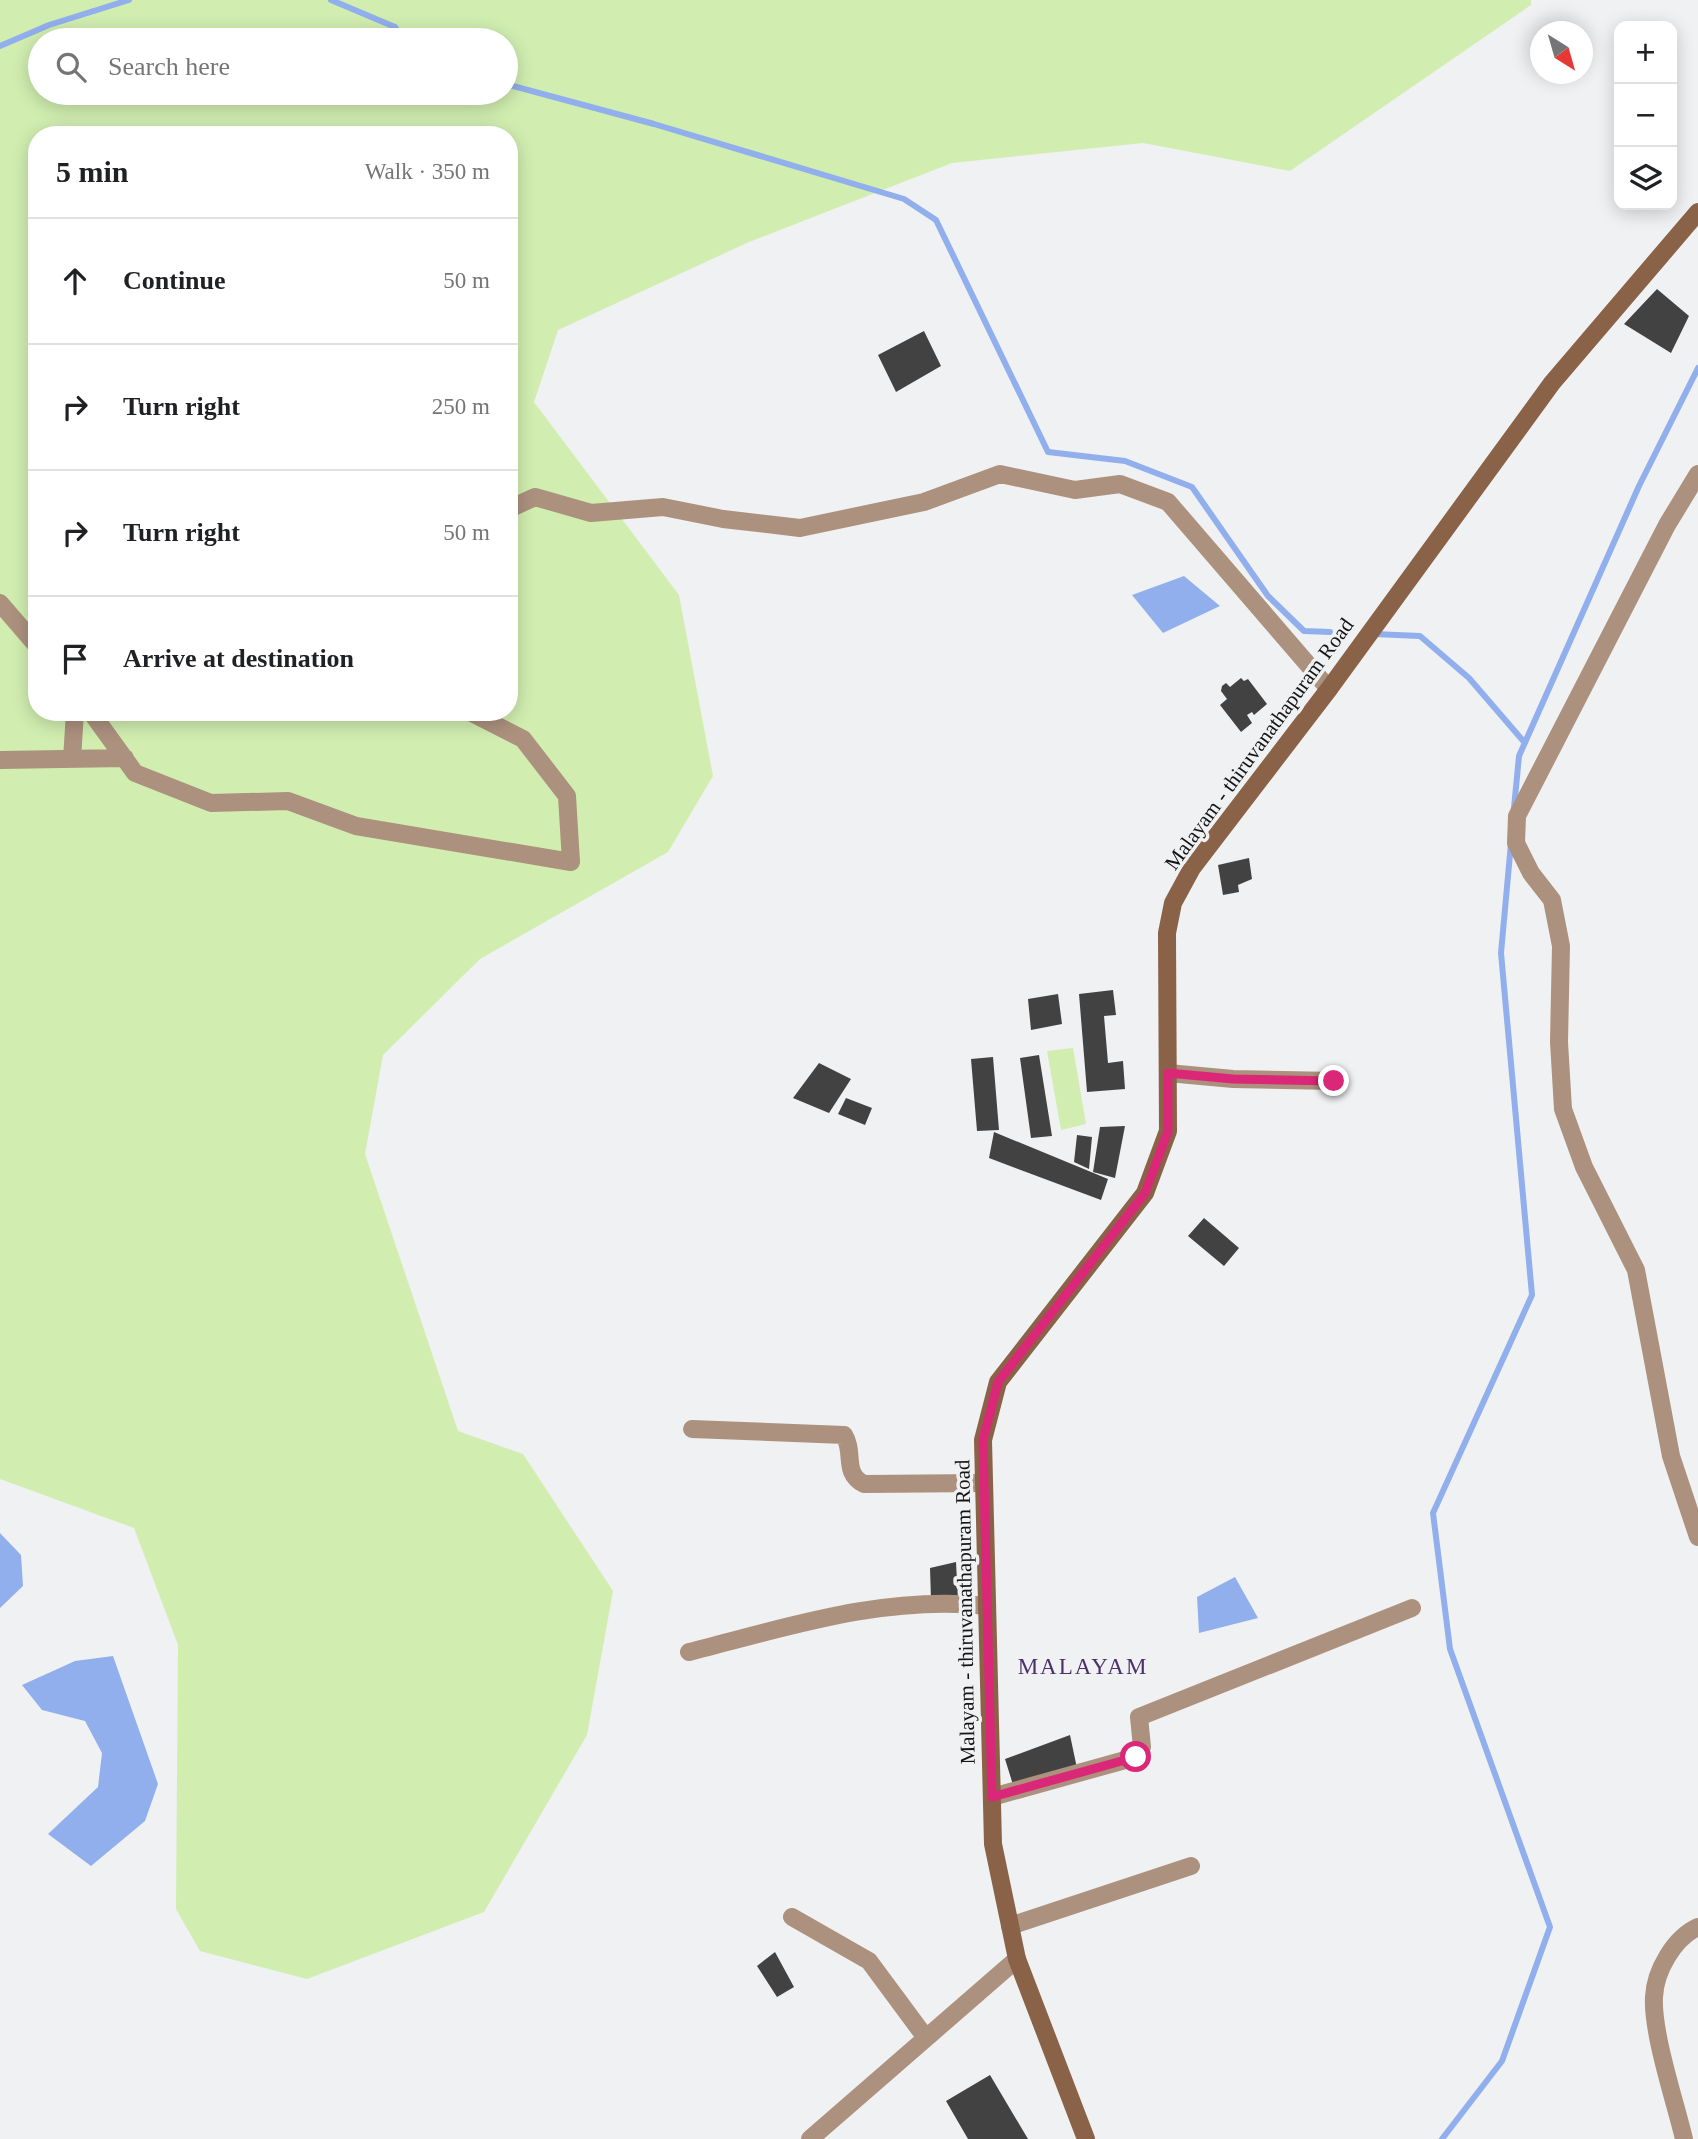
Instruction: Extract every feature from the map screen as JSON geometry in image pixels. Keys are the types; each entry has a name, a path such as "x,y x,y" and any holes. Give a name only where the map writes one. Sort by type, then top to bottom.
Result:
{"main road":[{"name":"Malayam - thiruvanathapuram Road","path":"1086,2139 1017,1959 993,1844 983,1440 998,1382 1145,1193 1168,1131 1167,933 1173,903 1192,869 1329,688 1552,383 1695,220"}],"street":[{"path":"518,505 535,497 591,513 663,507 723,519 800,528 924,502 1000,474 1075,489 1120,484 1168,502 1329,688"},
{"path":"1698,474 1667,525 1517,816 1516,843 1531,873 1552,900 1561,946 1559,1042 1563,1110 1584,1167 1636,1270 1671,1456 1698,1537"},
{"path":"0,603 28,636"},
{"path":"72,759 74,721"},
{"path":"98,721 135,773 211,803 288,801 356,826 571,862 568,796 523,739 488,721"},
{"path":"0,760 125,758"},
{"path":"1168,1073 1233,1079 1334,1081"},
{"path":"692,1429 844,1435 849,1443 850,1471 855,1479 864,1484 984,1483"},
{"path":"689,1652 896,1604 943,1601 987,1606"},
{"path":"992,1797 1136,1757 1142,1747 1139,1717 1412,1608"},
{"path":"1010,1926 1191,1866"},
{"path":"792,1917 869,1961 926,2038"},
{"path":"1684,2139 1661,2043 1654,1996 1664,1959 1698,1927"},
{"path":"810,2139 1017,1959"}],"green space":[{"path":"0,0 1531,0 1531,5 1290,171 1143,143 952,163 749,242 558,330 534,402 679,595 713,776 668,852 480,959 383,1055 365,1154 458,1431 523,1454 613,1591 587,1735 484,1912 307,1979 200,1951 176,1909 178,1645 134,1528 0,1479"},
{"path":"1073,1048 1086,1124 1061,1130 1047,1051"}],"water":[{"path":"1184,576 1220,606 1163,633 1132,595"},
{"path":"0,1533 21,1555 23,1586 0,1608"},
{"path":"1235,1577 1258,1618 1199,1633 1197,1597"},
{"path":"113,1656 158,1784 145,1821 91,1866 48,1834 98,1787 102,1753 85,1721 42,1710 22,1685 75,1661"}],"building":[{"path":"1657,289 1689,316 1671,353 1624,324"},
{"path":"924,331 941,366 896,392 878,355"},
{"path":"1241,678 1244,681 1248,679 1267,704 1254,715 1252,712 1247,715 1252,723 1241,732 1220,705 1227,699 1221,691 1222,686 1226,683 1230,687"},
{"path":"1249,858 1252,879 1238,885 1239,892 1223,895 1218,865"},
{"path":"1113,990 1116,1015 1104,1016 1108,1063 1123,1061 1125,1089 1087,1092 1079,994"},
{"path":"1058,994 1062,1024 1031,1030 1028,999"},
{"path":"1039,1055 1052,1136 1031,1138 1020,1058"},
{"path":"993,1057 999,1130 977,1131 971,1059"},
{"path":"819,1063 851,1079 829,1113 793,1098"},
{"path":"846,1098 872,1108 865,1125 838,1114"},
{"path":"1125,1126 1115,1178 1093,1172 1100,1127"},
{"path":"994,1132 1108,1179 1101,1200 989,1158"},
{"path":"1077,1135 1092,1137 1089,1169 1074,1162"},
{"path":"1204,1218 1239,1248 1224,1266 1188,1236"},
{"path":"956,1562 958,1600 931,1600 930,1568"},
{"path":"1070,1735 1078,1773 1014,1788 1005,1759"},
{"path":"775,1952 794,1987 777,1997 757,1966"},
{"path":"990,2075 1028,2139 968,2139 946,2101"}],"waterway":[{"path":"42,28 129,0"},
{"path":"331,0 396,28"},
{"path":"0,46 28,34"},
{"path":"518,87 654,124 904,199 936,220 1048,452 1125,461 1192,487 1268,596 1304,631 1330,632"},
{"path":"1514,808 1519,756 1639,486 1698,368"},
{"path":"1374,634 1420,636 1469,678 1525,743"},
{"path":"1442,2139 1502,2061 1550,1927 1450,1649 1433,1513 1532,1295 1501,953 1511,843"}],"district":[{"name":"MALAYAM","path":"1083,1666"}],"route":[{"path":"1136,1757 992,1797 983,1440 998,1382 1145,1193 1168,1131 1168,1073 1233,1079 1334,1081"}]}
